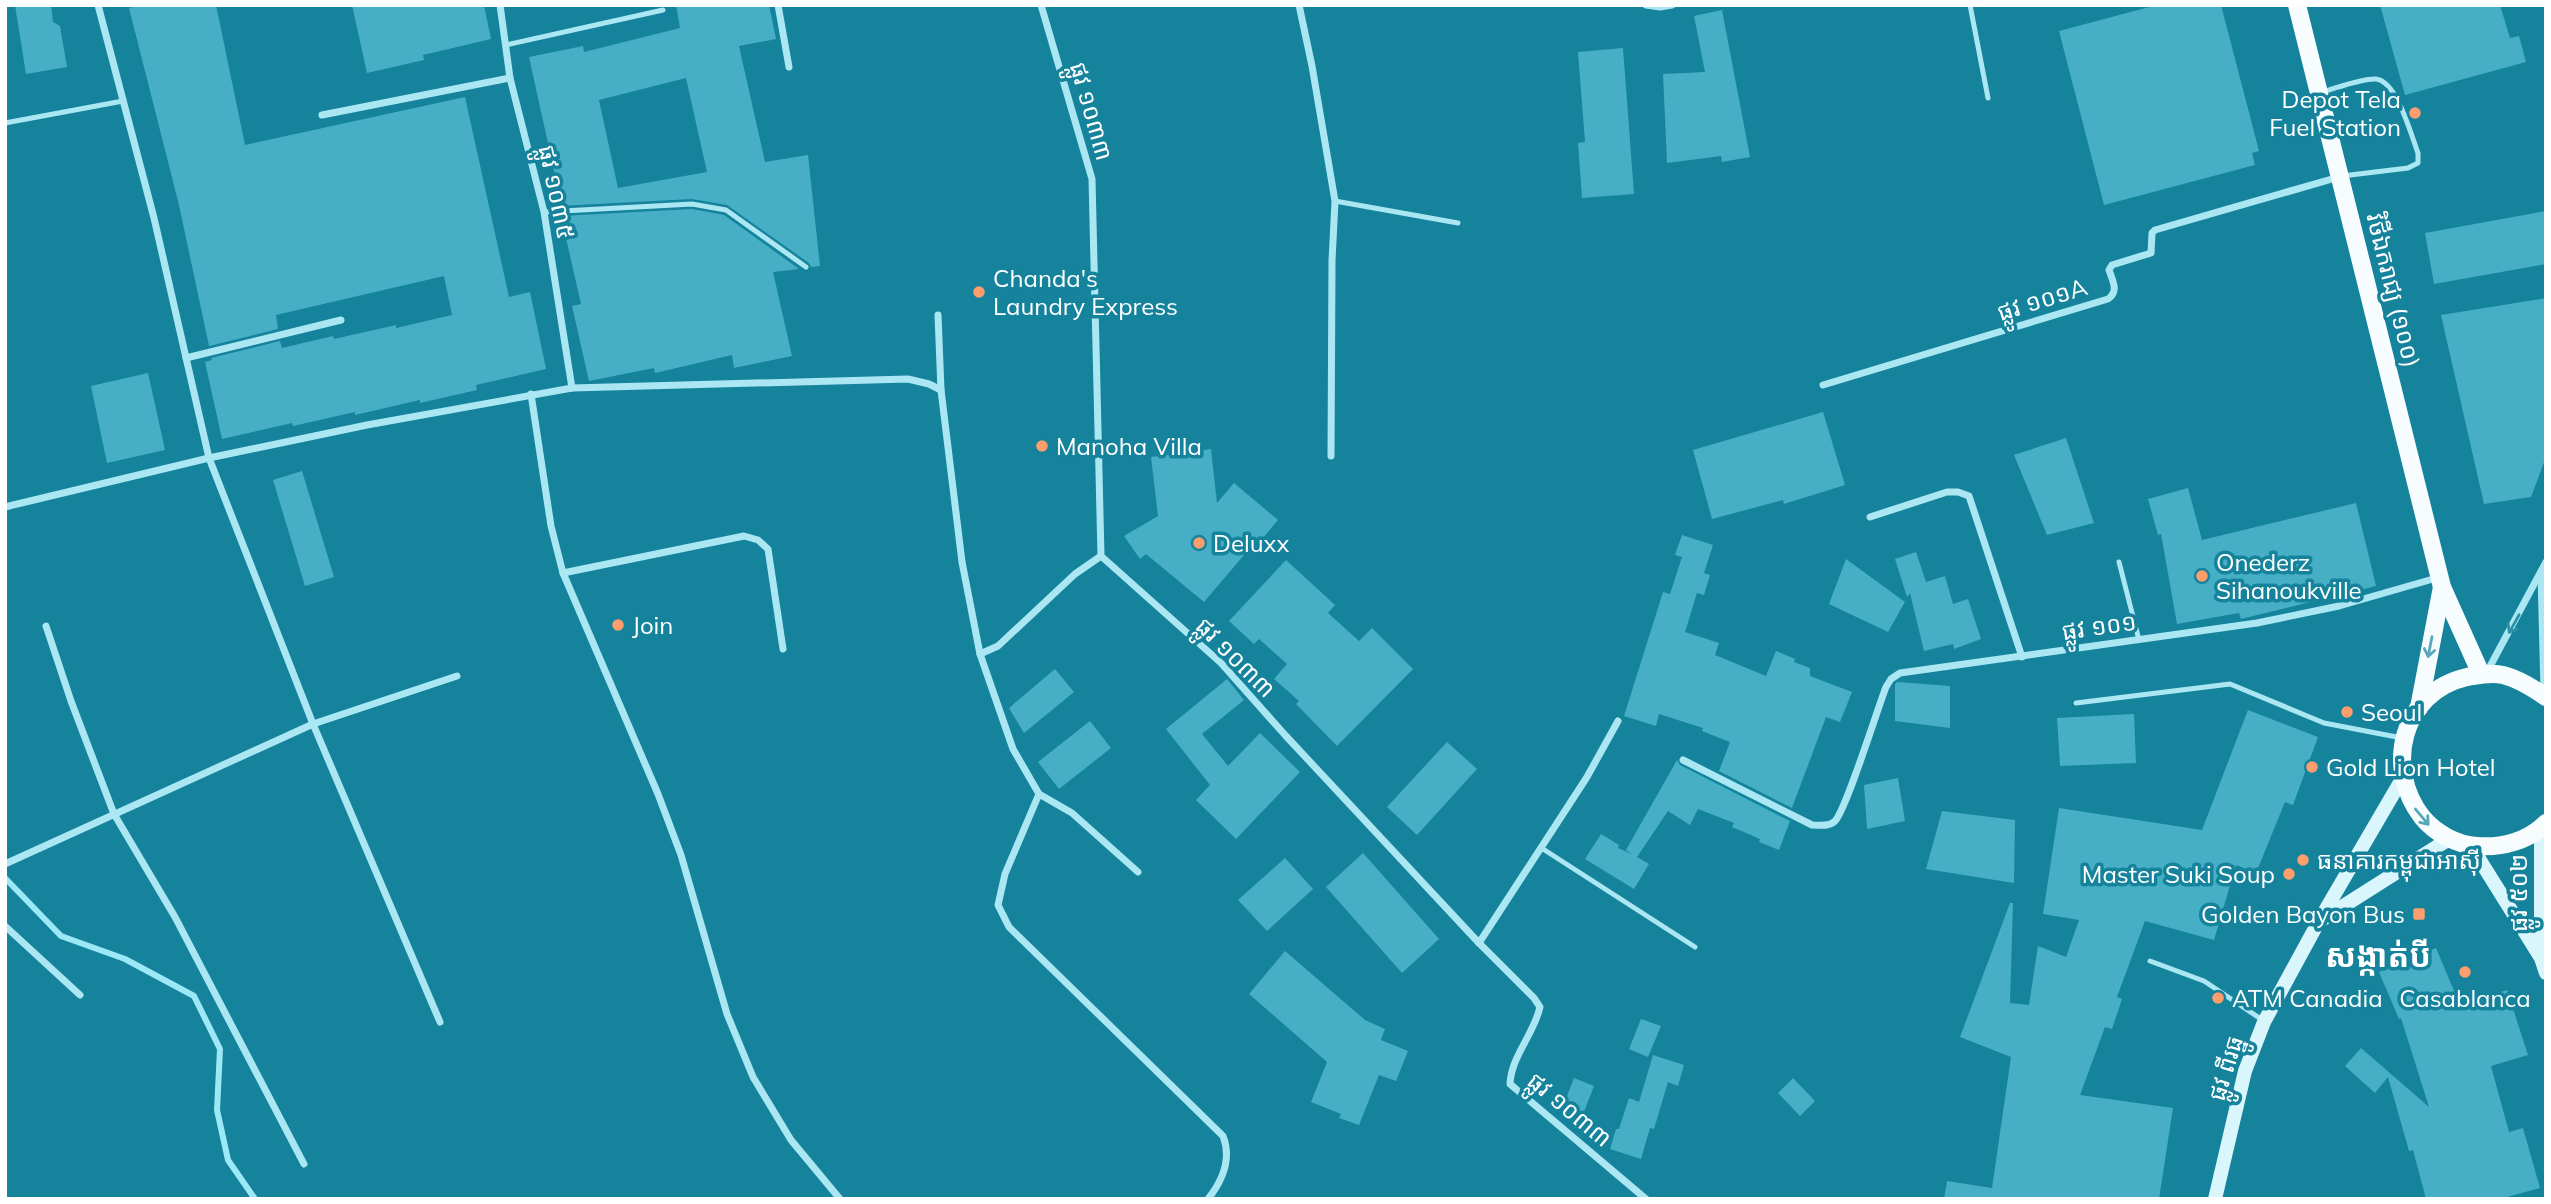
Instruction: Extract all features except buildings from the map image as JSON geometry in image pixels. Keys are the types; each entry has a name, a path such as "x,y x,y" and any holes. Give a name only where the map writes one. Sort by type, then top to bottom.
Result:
{"main road":[{"name":"វិថីឯករាជ្យ (១០០)","path":"2297,5 2441,582"},
{"path":"2441,582 2484,674"},
{"path":"2419,708 2441,582"},
{"path":"2543,826 2525,838 2507,845 2471,846 2449,839 2428,824 2412,804 2402,779 2402,748 2407,728 2419,708 2435,691 2457,680 2484,674 2515,679 2545,696"},
{"name":"ផ្លូវ ពីរធ្នូ","path":"2215,1199 2245,1071 2264,1022 2402,779"},
{"name":"ផ្លូវ ៥០២","path":"2541,958 2543,826"},
{"name":"ផ្លូវ ពីរធ្នូ","path":"2319,922 2449,839"},
{"name":"ផ្លូវ ៥០២","path":"2471,846 2541,958 2546,973"}],"street":[{"path":"98,5 154,218 209,458 313,724 440,1021"},
{"name":"ផ្លូវ ១០៣៥","path":"500,5 510,78 544,212 572,388"},
{"path":"778,5 789,67"},
{"name":"ផ្លូវ ១០៣៣","path":"1041,5 1092,179 1101,556 1221,663 1479,943 1534,998 1540,1007 1538,1019 1511,1073 1510,1084 1646,1199"},
{"path":"1299,5 1335,201 1331,456"},
{"path":"1646,5 1672,5"},
{"path":"322,115 510,78"},
{"name":"ផ្លូវ ១០១A","path":"1823,385 2108,299 2114,295 2115,288 2109,270 2112,265 2151,253 2152,233 2155,230 2340,176"},
{"path":"937,316 941,390 962,562 980,654 1013,749 1039,794 1072,813 1138,872"},
{"path":"186,358 341,320"},
{"path":"5,507 209,458 368,425 572,388 908,379 941,390"},
{"path":"531,394 551,526 563,573 658,794 681,855 727,1014 753,1077 791,1140 840,1199"},
{"path":"1870,517 1947,492 1969,496 2022,657"},
{"path":"563,573 744,536 758,540 768,549 783,649"},
{"path":"980,654 998,646 1075,574 1101,556"},
{"path":"2484,674 2546,562"},
{"path":"2541,573 2545,696"},
{"name":"ផ្លូវ ១០១","path":"1683,760 1812,824 1827,825 1836,822 1886,687 1891,678 1900,673 2268,621 2441,582"},
{"path":"46,626 114,814 175,917 304,1164"},
{"path":"5,864 313,724 457,676"},
{"path":"1479,943 1543,849 1618,721"},
{"path":"1039,794 1005,874 998,905 1009,927 1223,1136 1228,1150 1225,1170 1208,1199"},
{"path":"5,926 80,995"}],"lane":[{"path":"1970,5 1988,98"},
{"path":"506,46 663,10"},
{"path":"2319,92 2374,79 2386,82 2394,93 2418,153 2418,163 2408,168 2340,176"},
{"path":"5,123 123,101"},
{"path":"1335,201 1458,223"},
{"path":"544,212 692,204 726,210 806,267"},
{"path":"2119,562 2139,640"},
{"path":"2076,703 2230,684 2324,723 2404,739"},
{"path":"1543,849 1695,947"},
{"path":"2150,961 2204,981 2264,1022"}],"waterway":[{"path":"5,878 61,936 125,959 194,996 220,1049 217,1110 228,1160 255,1199"}],"place":[{"name":"Depot Tela Fuel Station","path":"2415,113"},
{"name":"Chanda's Laundry Express","path":"979,292"},
{"name":"Manoha Villa","path":"1042,446"},
{"name":"Deluxx","path":"1199,543"},
{"name":"Onederz Sihanoukville","path":"2202,576"},
{"name":"Join","path":"618,625"},
{"name":"Seoul","path":"2347,712"},
{"name":"Gold Lion Hotel","path":"2312,767"},
{"name":"ធនាគារកម្ពុជាអាសុី","path":"2303,860"},
{"name":"Master Suki Soup","path":"2289,874"},
{"name":"Golden Bayon Bus","path":"2419,914"},
{"name":"Casablanca","path":"2465,972"},
{"name":"ATM Canadia","path":"2218,998"}],"district":[{"name":"សង្កាត់បី","path":"2378,955"}]}
